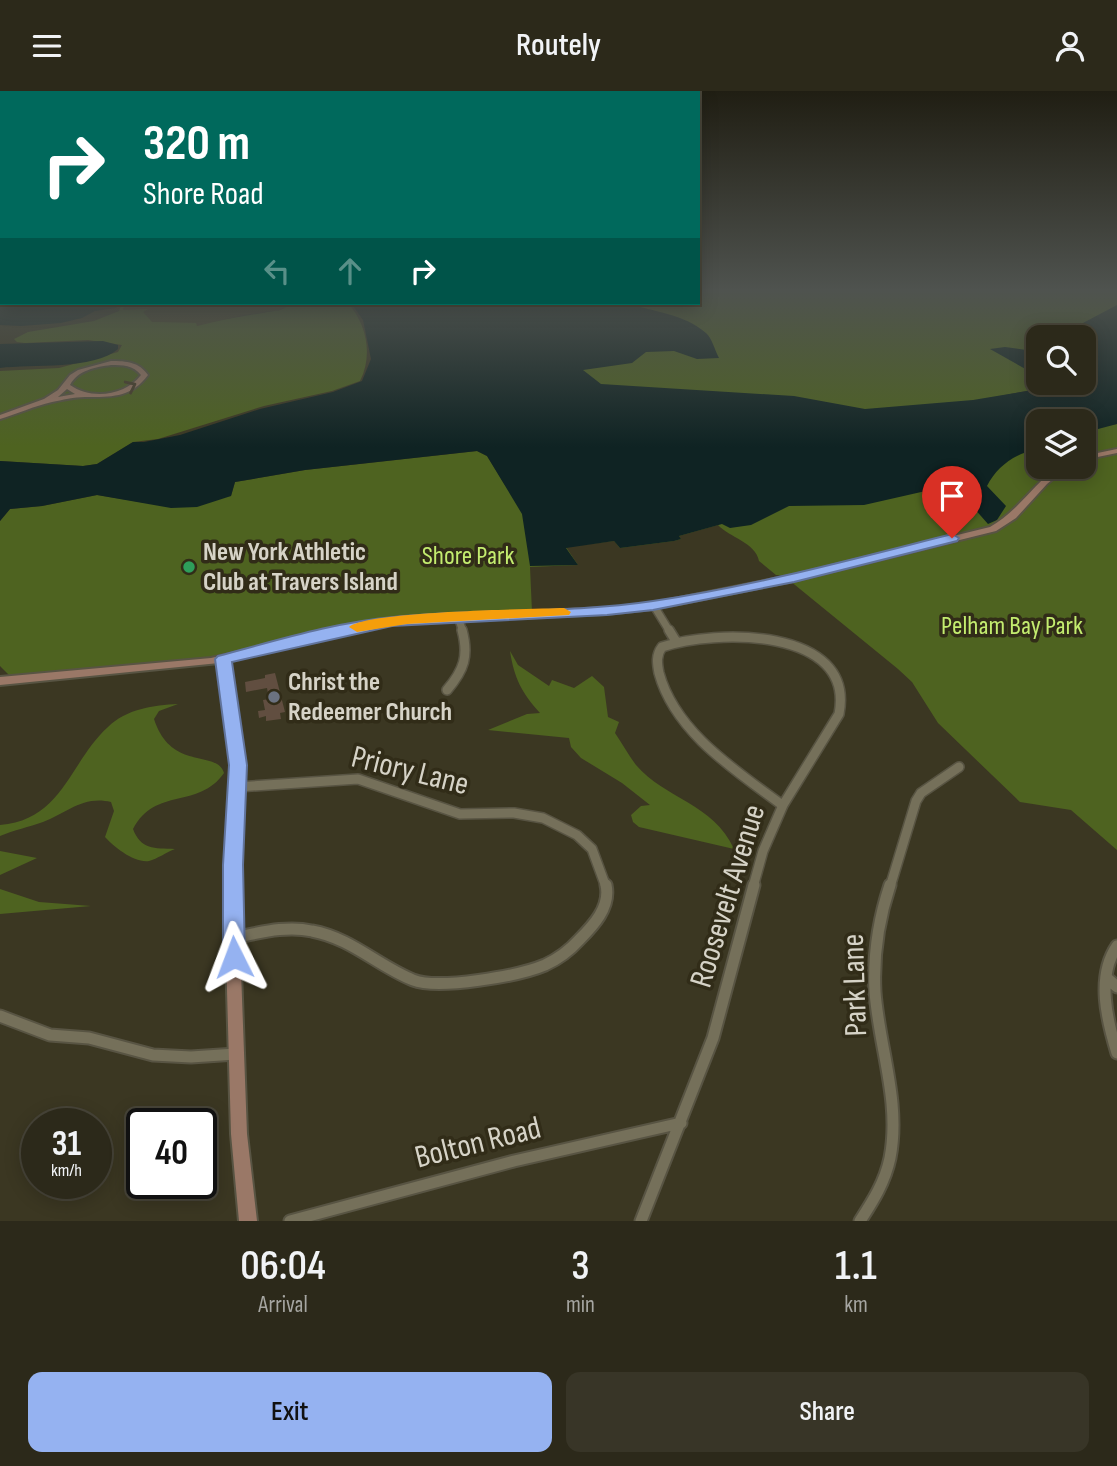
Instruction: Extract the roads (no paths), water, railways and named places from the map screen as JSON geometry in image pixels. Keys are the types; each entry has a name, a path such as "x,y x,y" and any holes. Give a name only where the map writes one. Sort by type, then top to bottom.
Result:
{"main road":[{"path":"0,417 47,401 128,389 142,381 145,372 138,366 125,364 96,366 73,375 67,386 47,401"},
{"path":"67,386 75,392 88,395"},
{"path":"1096,455 1117,451"},
{"path":"0,681 223,659 369,625 458,617 607,611 653,605 776,580 993,529 1012,519 1047,479"},
{"path":"223,659 236,750 233,938 239,1134 248,1221"}],"street":[{"path":"653,605 677,643 664,645 657,654 662,685 676,711 700,739 782,805"},
{"path":"447,689 466,664 458,617"},
{"name":"Roosevelt Avenue","path":"641,1221 713,1038 763,851 782,805 839,716 843,704 842,690 834,674 824,661 810,652 778,641 730,638 677,643"},
{"name":"Park Lane","path":"860,1221 882,1186 895,1137 892,1098 876,999 876,932 883,901 896,869 916,801 921,793 959,767"},
{"name":"Priory Lane","path":"233,938 289,929 308,929 326,933 415,981 429,983 476,980 520,972 555,960 586,936 603,910 608,894 601,868 592,849 577,835 543,818 514,813 460,814 358,779 237,786"},
{"path":"1117,946 1104,992 1104,1014 1117,1053"},
{"path":"1107,978 1117,987"},
{"path":"0,1016 50,1035 89,1038 153,1055 191,1058 236,1054"},
{"name":"Bolton Road","path":"290,1221 514,1161 681,1123"}],"water":[{"path":"106,342 118,345 118,349 107,356 78,363 0,368 0,344"},
{"path":"367,342 712,342 719,358 697,359 674,351 646,352 632,363 583,370 601,384 794,396 865,409 973,400 1026,391 1026,395 1096,395 1096,342 1117,342 1117,424 1096,430 1096,409 1026,409 1026,453 1008,461 996,472 987,486 1006,506 997,520 988,524 973,507 950,492 930,490 864,505 789,506 751,525 730,528 722,524 679,536 681,539 674,541 620,548 614,541 566,548 578,565 530,566 522,514 487,456 477,451 305,470 235,482 231,496 197,507 171,508 97,495 42,506 10,509 0,521 0,461 83,466 97,464 133,442 180,435 260,409 333,392 362,381 371,359"},
{"path":"1005,347 1026,350 1026,369 990,349"}],"place":[{"name":"New York Athletic Club at Travers Island","path":"189,567"},
{"name":"Christ the Redeemer Church","path":"274,697"}],"park label":[{"name":"Shore Park","path":"468,556"},
{"name":"Pelham Bay Park","path":"1012,626"}]}
